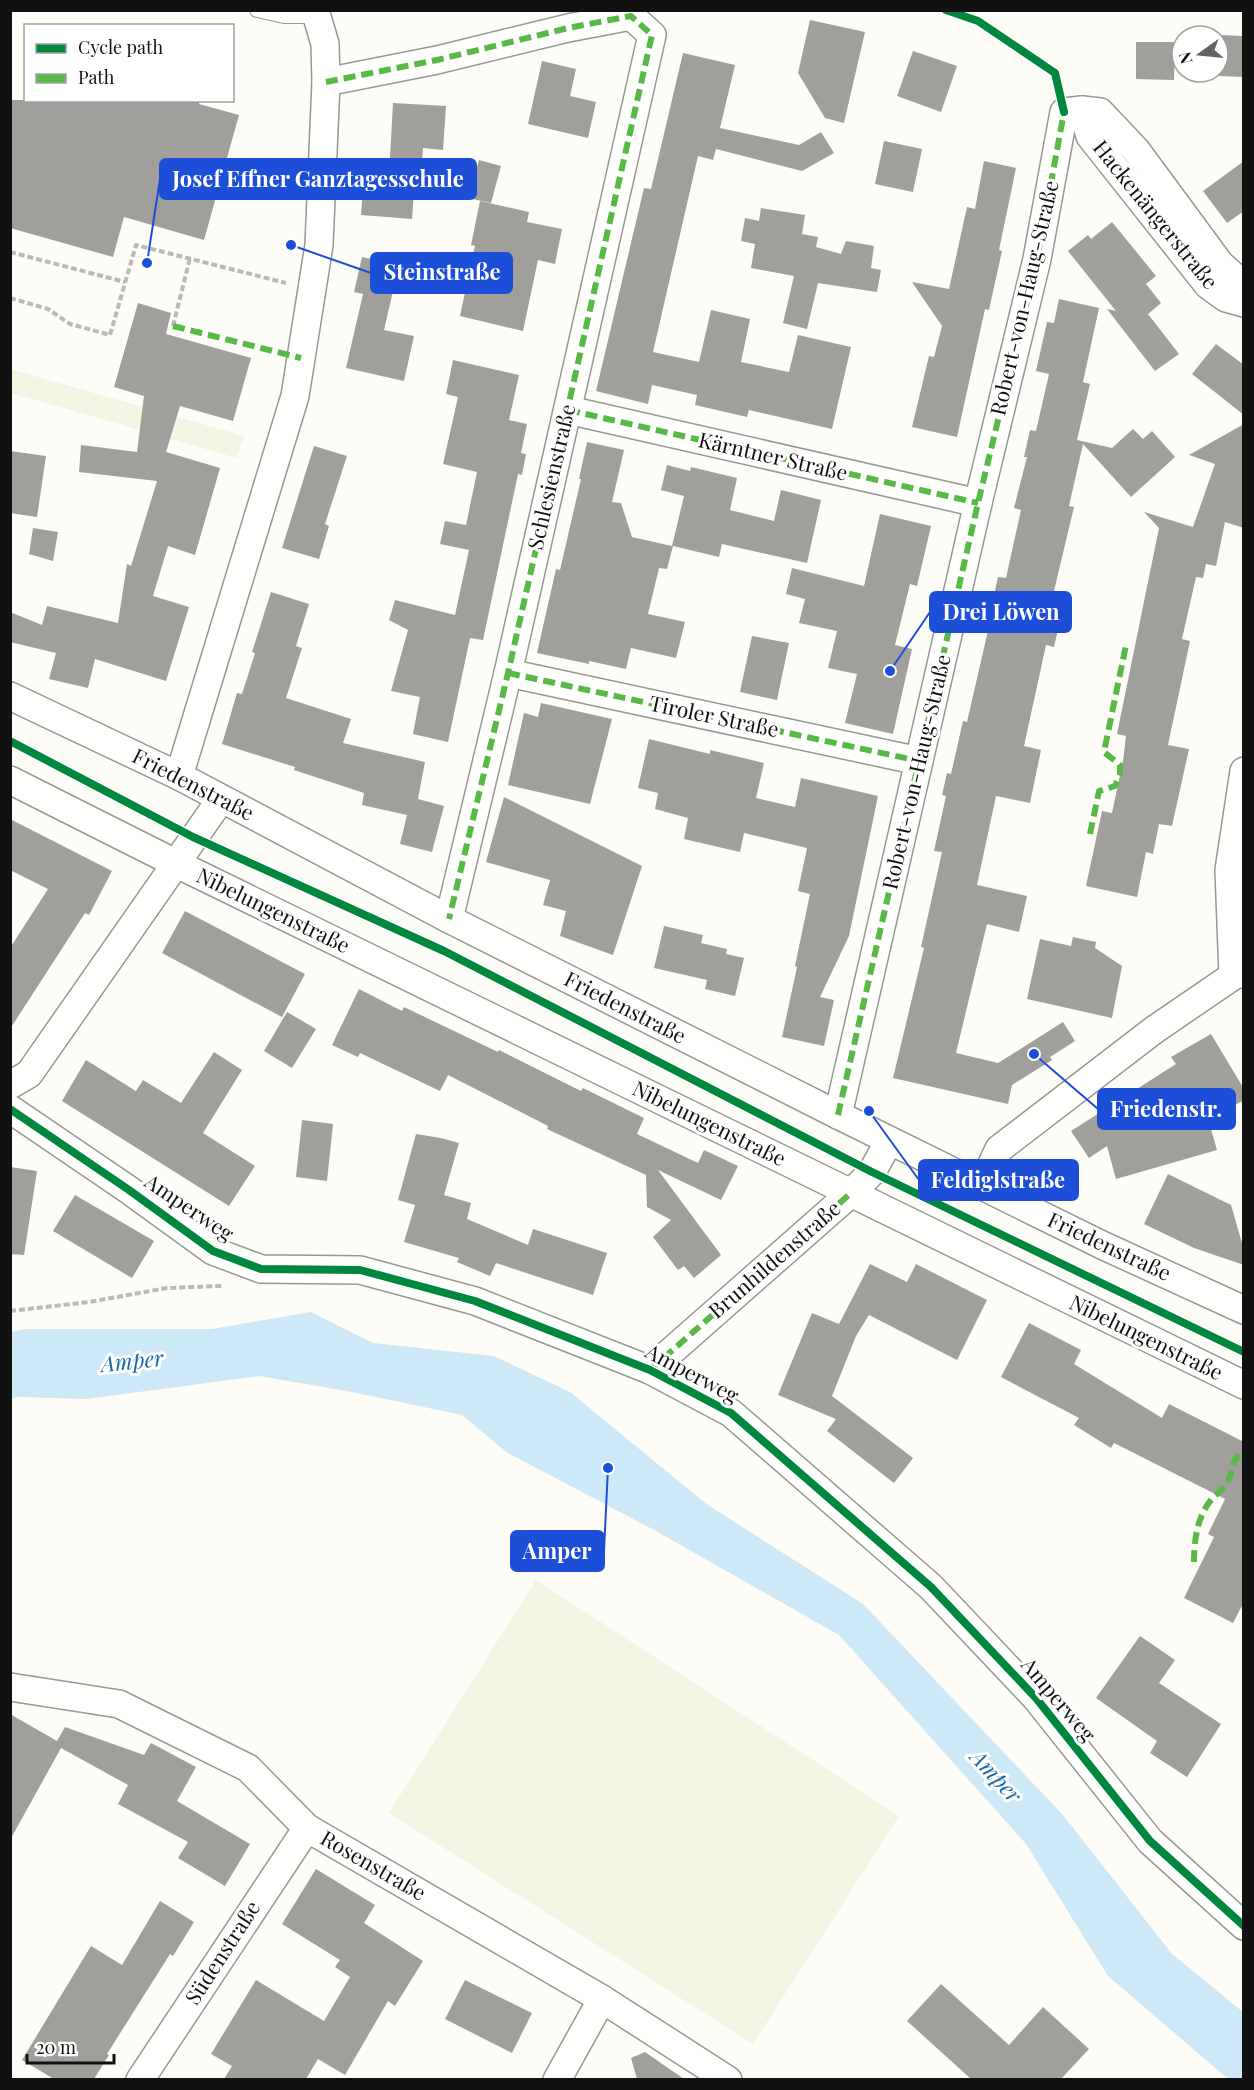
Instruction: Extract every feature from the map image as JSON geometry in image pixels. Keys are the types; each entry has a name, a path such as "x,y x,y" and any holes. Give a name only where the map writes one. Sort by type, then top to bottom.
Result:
{"street":[{"path":"179,776 295,396 318,245 326,82 325,44 315,13"},
{"name":"Schlesienstraße","path":"326,82 437,60 568,28 631,16 652,34 508,673 449,919"},
{"name":"Hackenängerstraße","path":"1073,111 1100,112 1136,150 1220,264 1238,280 1244,289"},
{"name":"Hackenängerstraße","path":"1073,111 1090,136 1208,285 1226,298 1244,303"},
{"name":"Robert-von-Haug-Straße","path":"838,1115 978,504 1073,111"},
{"name":"Kärntner Straße","path":"568,410 978,504"},
{"name":"Tiroler Straße","path":"508,673 919,761"},
{"name":"Friedenstraße","path":"10,696 179,776 449,919 889,1141 1104,1246 1244,1310"},
{"path":"982,1185 999,1149 1154,1030 1238,974 1229,870 1244,771"},
{"name":"Nibelungenstraße","path":"10,780 175,863 1244,1385"},
{"name":"Nibelungenstraße","path":"175,863 221,799"},
{"path":"10,1085 29,1074 175,863"},
{"name":"Amperweg","path":"10,1109 129,1190 213,1251 261,1269 360,1270 475,1300 650,1370 730,1413 931,1587 1035,1698 1150,1841 1244,1926"},
{"name":"Brunhildenstraße","path":"650,1370 851,1193 872,1172 889,1141"},
{"name":"Rosenstraße","path":"10,1687 119,1704 248,1768 307,1828 602,1999 728,2079"},
{"name":"Südenstraße","path":"140,2079 307,1828"},
{"path":"557,2079 602,1999"}],"lane":[{"path":"257,10 285,16 315,13"}],"path":[{"path":"10,298 48,309 70,324 110,335 136,245 267,278"},
{"path":"10,252 125,282"},
{"path":"173,326 190,258"},
{"path":"10,741 194,837 444,951"},
{"path":"454,956 799,1134"},
{"path":"10,1311 89,1302 167,1288 224,1285 261,1269"}],"green space":[{"path":"10,369 244,436 237,458 11,393"},
{"path":"536,1580 899,1816 753,2044 389,1813"}],"water":[{"path":"311,1312 373,1343 494,1356 570,1392 705,1503 863,1604 1063,1815 1172,1954 1243,2012 1243,2079 1228,2079 1108,1976 1026,1844 839,1635 656,1531 506,1452 462,1415 347,1391 259,1376 86,1399 17,1397 11,1399 11,1332 26,1329 212,1329"}],"building":[{"path":"810,20 865,32 844,123 825,118 798,73"},
{"path":"1230,35 1244,36 1244,77 1230,76"},
{"path":"1136,42 1170,42 1170,80 1136,79"},
{"path":"913,51 957,66 941,112 897,96"},
{"path":"683,53 735,65 720,128 799,145 821,132 834,153 802,171 716,149 713,160 698,156 653,352 699,362 711,310 750,319 741,362 789,372 798,335 851,347 832,429 749,410 747,417 695,405 697,395 652,385 648,404 596,391 644,188 651,189"},
{"path":"542,61 576,69 570,96 596,102 588,138 528,124"},
{"path":"10,100 24,100 24,102 200,102 199,104 239,115 204,240 124,217 113,257 10,228"},
{"path":"393,103 446,106 443,150 423,148 421,178 415,178 412,219 361,215 364,174 389,176"},
{"path":"884,141 922,149 913,192 875,184"},
{"path":"479,160 501,166 491,203 468,198"},
{"path":"984,161 1016,168 999,250 1002,251 989,310 985,309 957,437 912,427 929,356 934,357 942,326 912,282 949,289 967,207 975,209"},
{"path":"1244,161 1244,211 1227,223 1203,191"},
{"path":"480,201 529,212 527,222 562,229 555,264 538,260 523,331 460,316 475,246 471,245"},
{"path":"761,208 805,215 802,234 818,237 816,247 841,254 846,241 874,246 871,268 881,270 877,292 818,283 807,329 783,323 794,276 751,268 755,244 741,241 745,218 759,221"},
{"path":"1112,222 1156,276 1146,284 1161,303 1148,314 1179,354 1155,371 1107,309 1116,311 1068,251 1088,235 1091,239"},
{"path":"362,257 399,265 384,330 414,336 404,381 346,368 363,294 354,292"},
{"path":"1059,299 1099,308 1083,382 1090,384 1077,440 1112,448 1133,429 1143,439 1152,431 1175,457 1131,497 1083,444 1069,506 1074,507 1053,595 1065,598 1054,647 1046,645 1024,746 1041,750 1030,803 996,796 977,885 1027,896 1019,932 987,924 956,1053 998,1063 1063,1022 1075,1041 1050,1057 1052,1060 1012,1085 1008,1104 893,1078 924,948 921,947 942,852 934,851 946,796 942,795 947,773 951,774 963,721 967,722 998,577 1006,578 1021,510 1014,508 1027,457 1024,457 1030,430 1036,431 1049,374 1036,371 1047,322 1054,323"},
{"path":"138,303 171,313 166,334 251,358 233,421 180,406 166,452 220,468 195,555 168,546 153,596 189,607 166,681 95,659 88,688 49,679 56,653 10,642 10,612 42,625 47,606 118,623 127,564 131,566 157,481 79,472 81,445 137,452 144,396 114,387"},
{"path":"1216,344 1244,365 1244,415 1192,374"},
{"path":"453,360 519,375 509,420 527,424 521,453 526,454 522,475 518,474 483,640 470,638 448,742 413,734 420,697 391,691 408,630 389,620 395,600 455,615 469,550 440,544 445,521 466,525 477,472 443,464 458,397 446,394"},
{"path":"1244,424 1244,528 1225,522 1216,566 1206,564 1203,578 1196,577 1182,639 1190,641 1168,745 1189,749 1172,826 1159,824 1153,854 1146,852 1137,897 1086,886 1102,811 1112,813 1123,761 1126,736 1117,734 1159,528 1144,512 1193,527 1215,464 1189,455"},
{"path":"587,442 624,450 612,502 621,503 632,537 672,546 684,496 661,490 667,465 690,471 691,467 737,478 730,510 774,521 781,490 821,500 807,563 722,544 719,557 673,546 667,569 659,568 648,614 685,622 676,658 631,648 626,669 537,653 556,569 560,570"},
{"path":"314,446 347,456 325,524 329,526 319,559 282,548"},
{"path":"10,451 46,456 37,517 10,513"},
{"path":"880,514 931,526 917,586 910,584 895,645 912,649 893,734 845,723 857,674 828,668 837,631 799,623 805,599 786,594 792,568 864,586"},
{"path":"33,528 58,532 53,561 29,554"},
{"path":"271,592 309,604 296,646 302,648 286,698 351,719 343,743 425,762 418,799 444,806 432,852 400,844 407,815 362,805 364,793 294,770 295,767 222,744 237,693 242,694 255,653 252,652"},
{"path":"752,636 789,643 777,700 740,692"},
{"path":"541,703 612,719 590,804 508,785 524,713 538,717"},
{"path":"649,739 710,754 710,750 764,763 756,798 795,807 801,778 878,796 849,936 820,997 834,1000 824,1046 782,1037 810,894 798,891 807,848 744,833 740,852 684,839 688,818 655,809 658,793 638,788"},
{"path":"504,797 642,866 613,955 560,936 566,911 543,905 550,880 486,862"},
{"path":"10,819 112,871 89,915 85,913 10,1029 10,948 48,889 10,870"},
{"path":"185,911 305,974 282,1017 162,953"},
{"path":"664,926 703,935 701,943 727,949 726,954 744,958 735,996 705,989 707,980 654,968"},
{"path":"1073,937 1096,942 1095,948 1122,966 1112,1018 1027,999 1040,939 1071,946"},
{"path":"359,989 402,1011 404,1007 498,1052 499,1050 581,1091 583,1088 644,1118 637,1134 698,1163 704,1150 738,1166 721,1200 658,1170 721,1255 694,1278 684,1266 678,1270 653,1237 671,1220 647,1207 646,1175 547,1129 548,1126 448,1075 440,1091 360,1053 358,1057 332,1045"},
{"path":"287,1012 316,1029 292,1068 264,1051"},
{"path":"1211,1034 1244,1089 1244,1100 1197,1127 1211,1129 1217,1150 1116,1179 1107,1146 1089,1158 1071,1131 1176,1064 1171,1057"},
{"path":"214,1052 242,1070 203,1133 255,1166 229,1206 62,1101 86,1060 136,1091 143,1080 181,1103"},
{"path":"302,1120 333,1124 327,1181 296,1177"},
{"path":"416,1134 459,1143 444,1195 471,1203 467,1219 528,1245 533,1229 607,1253 593,1295 496,1263 490,1276 457,1262 459,1258 404,1242 415,1205 398,1200"},
{"path":"10,1167 37,1171 24,1255 10,1254"},
{"path":"1168,1174 1231,1205 1244,1250 1244,1265 1194,1248 1144,1224"},
{"path":"75,1195 154,1241 132,1278 53,1231"},
{"path":"870,1264 907,1282 916,1264 987,1300 957,1360 869,1315 856,1336 832,1396 913,1458 894,1483 827,1431 836,1419 778,1395 812,1313 839,1324"},
{"path":"1029,1323 1081,1350 1074,1364 1162,1418 1169,1404 1244,1442 1244,1602 1233,1623 1184,1598 1214,1537 1208,1534 1225,1499 1114,1443 1111,1448 1074,1425 1079,1418 1001,1377"},
{"path":"1140,1636 1175,1660 1159,1683 1221,1724 1187,1777 1150,1753 1157,1741 1096,1698"},
{"path":"10,1714 57,1741 65,1727 144,1755 151,1743 196,1767 177,1801 250,1844 225,1886 178,1858 188,1842 118,1804 128,1785 61,1748 10,1840"},
{"path":"316,1869 375,1905 364,1923 423,1961 395,2006 388,2001 345,2075 318,2059 306,2079 224,2079 232,2066 211,2054 256,1980 324,2021 350,1977 335,1967 340,1960 282,1924"},
{"path":"160,1901 194,1922 173,1956 170,1954 107,2054 109,2055 94,2079 54,2079 22,2060 91,1946 122,1965"},
{"path":"465,1980 532,2013 512,2053 445,2019"},
{"path":"941,1984 1009,2045 1043,2007 1089,2049 1061,2079 971,2079 907,2021"},
{"path":"645,2052 684,2079 637,2079 631,2058"}],"marked path":[{"path":"326,82 437,60 568,28 631,16 652,35 508,673 449,919"},
{"path":"838,1115 978,503 1037,259 1064,112"},
{"path":"173,326 301,358"},
{"path":"568,410 978,503"},
{"path":"1090,834 1099,791 1115,786 1120,775 1120,765 1104,752 1126,645"},
{"path":"508,673 919,761"},
{"path":"650,1370 851,1193"},
{"path":"1194,1562 1196,1538 1202,1514 1229,1479 1236,1458 1244,1452"}],"cycle path":[{"path":"946,10 978,21 1055,73 1064,112"},
{"path":"10,741 193,837 444,951 872,1172 1244,1352"},
{"path":"10,1109 129,1190 213,1251 261,1269 360,1270 475,1301 650,1370 731,1413 931,1587 1036,1698 1150,1841 1244,1926"}],"place":[{"name":"Steinstraße","path":"291,245"},
{"name":"Josef Effner Ganztagesschule","path":"147,263"},
{"name":"Drei Löwen","path":"890,671"},
{"name":"Friedenstr.","path":"1034,1054"},
{"name":"Feldiglstraße","path":"869,1111"},
{"name":"Amper","path":"608,1468"}]}
